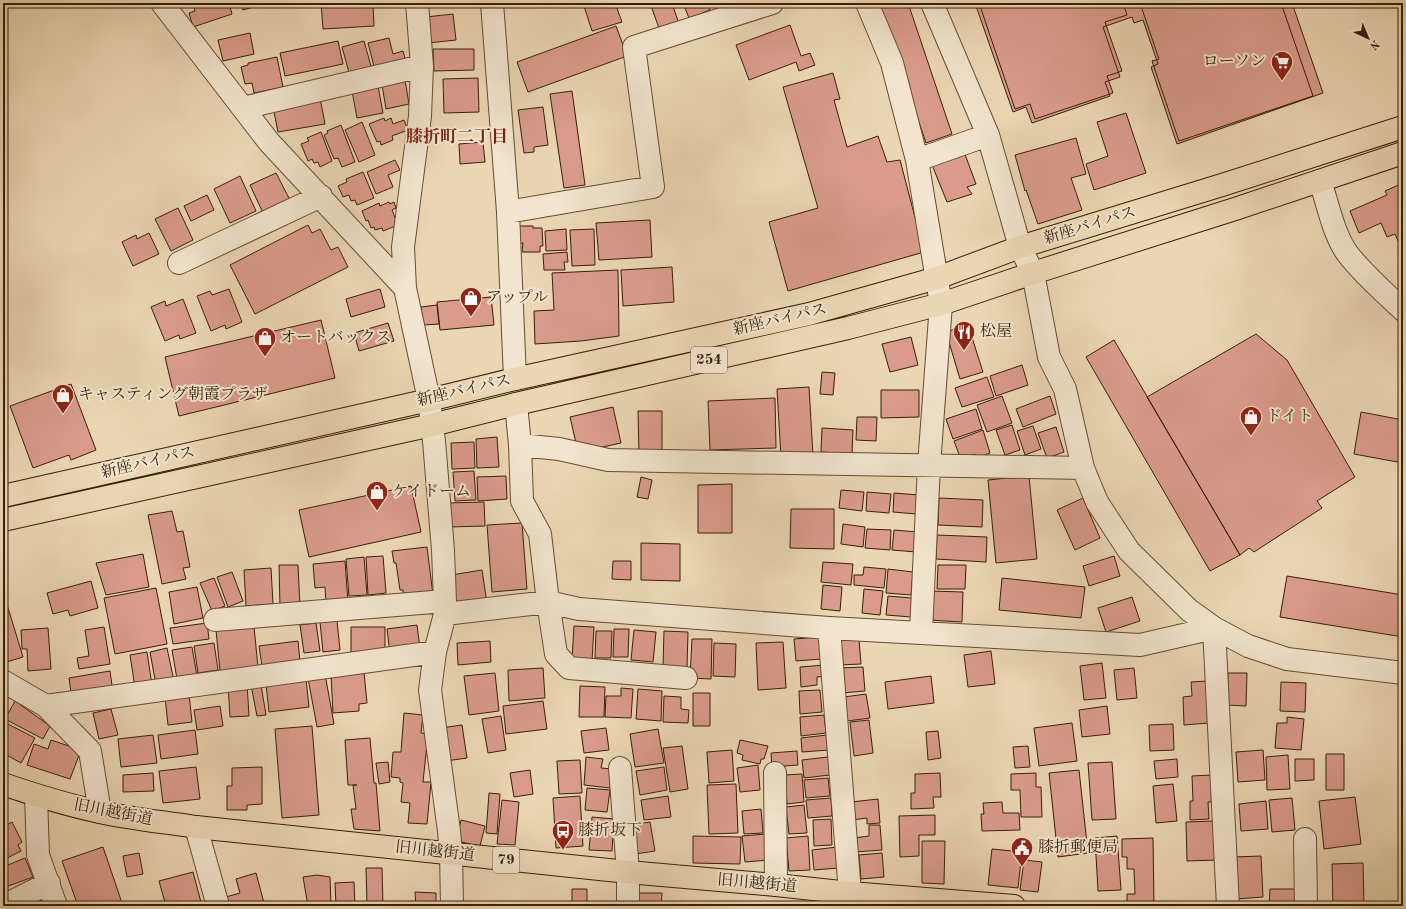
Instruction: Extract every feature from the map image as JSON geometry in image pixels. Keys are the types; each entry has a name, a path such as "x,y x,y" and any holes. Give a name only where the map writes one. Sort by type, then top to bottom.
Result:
{"main road":[{"name":"新座バイパス","path":"3,496 429,400 515,379 809,314 937,278 1020,247 1402,128"},
{"name":"新座バイパス","path":"3,520 432,426 516,404 848,328 941,304 1403,153"},
{"name":"旧川越街道","path":"3,784 36,796 100,812 196,827 628,872 776,885 850,893 897,901 1014,906"}],"street":[{"path":"162,3 269,142 321,196 405,288"},
{"path":"417,3 422,66 420,116 403,248 405,288 429,400 434,441 442,542 445,607 435,652 430,690 451,853 450,868 452,906"},
{"path":"492,3 508,212 515,379"},
{"path":"508,212 653,187 634,47 772,3"},
{"path":"867,3 892,63 917,160 941,304 929,466 921,632"},
{"path":"932,3 988,135 1020,247 1033,273 1049,357 1065,389 1083,468 1097,502 1129,552 1189,610 1214,628 1248,646 1287,659 1403,673"},
{"path":"243,108 422,66"},
{"path":"917,160 988,135"},
{"path":"1320,181 1336,231 1347,252 1362,271 1403,310"},
{"path":"179,263 321,196"},
{"path":"516,404 520,445 522,501 540,534 556,654 568,668 686,678"},
{"path":"520,445 559,449 608,460 1083,468"},
{"path":"216,620 548,602 578,609 829,628 1140,645 1214,628"},
{"path":"829,628 850,893"},
{"path":"1214,628 1228,906"},
{"path":"46,706 435,652"},
{"path":"3,681 46,706 90,751 100,812"},
{"path":"620,768 628,872 628,906"},
{"path":"775,773 776,885"},
{"path":"36,796 38,855 56,906"},
{"path":"196,827 218,906"},
{"path":"1305,839 1306,906"},
{"path":"3,906 49,883"}],"building":[{"path":"193,3 229,3 232,14 193,27 189,13 195,11"},
{"path":"240,3 256,3 257,6 243,10"},
{"path":"321,3 373,3 374,26 323,29"},
{"path":"583,3 615,3 622,22 592,31"},
{"path":"650,3 672,3 679,24 660,31"},
{"path":"683,3 707,3 710,10 702,13 704,18 691,23"},
{"path":"879,3 908,3 952,134 926,143"},
{"path":"975,3 1292,3 1323,93 1177,144 1151,67 1158,64 1143,20 1134,23 1132,17 1103,27 1120,77 1105,82 1110,96 1032,123 1026,107 1013,112"},
{"path":"979,3 1123,3 1127,15 1105,22 1122,71 1107,76 1113,93 1035,119 1030,104 1015,109"},
{"path":"1140,3 1281,3 1313,96 1179,141 1152,61 1159,59"},
{"path":"453,14 456,40 428,43 426,17"},
{"path":"790,25 801,56 810,53 815,65 799,71 796,62 749,80 736,45"},
{"path":"616,26 627,56 528,92 517,62"},
{"path":"250,33 254,54 223,61 218,40"},
{"path":"389,38 393,54 403,51 406,62 375,70 368,43"},
{"path":"338,41 343,64 285,76 280,53"},
{"path":"364,41 372,70 350,76 342,47"},
{"path":"433,49 474,49 474,70 434,71"},
{"path":"277,57 283,87 254,93 252,83 245,84 241,67 248,65 248,63"},
{"path":"833,73 840,99 834,100 847,147 878,136 887,162 900,160 924,252 788,291 769,222 818,208 783,87"},
{"path":"478,78 479,112 444,113 443,79"},
{"path":"405,80 409,104 386,109 382,85"},
{"path":"378,86 383,113 357,118 352,91"},
{"path":"572,91 585,185 564,188 550,94"},
{"path":"320,98 325,124 278,132 273,107"},
{"path":"543,107 548,145 534,147 534,152 524,153 518,110"},
{"path":"1126,113 1146,173 1094,190 1086,164 1108,156 1097,122"},
{"path":"384,118 385,121 391,118 393,124 404,120 408,130 392,136 393,140 381,145 380,141 377,142 369,124"},
{"path":"362,122 375,155 359,162 345,130"},
{"path":"341,125 355,162 342,167 338,158 334,159 324,135 328,133 327,131"},
{"path":"321,132 332,161 320,167 318,162 314,163 312,159 308,161 301,144 309,141 307,138"},
{"path":"1076,138 1086,174 1071,178 1082,210 1038,224 1026,190 1025,191 1015,155"},
{"path":"483,142 485,162 460,164 459,144"},
{"path":"963,149 976,184 967,187 972,194 947,202 930,160"},
{"path":"395,160 400,170 388,175 393,187 376,194 367,172"},
{"path":"363,172 374,198 357,205 355,200 351,201 349,195 343,197 338,186 347,182 346,179"},
{"path":"276,173 290,200 263,213 250,185"},
{"path":"240,176 256,211 230,223 214,189"},
{"path":"1403,183 1403,252 1395,234 1387,237 1381,223 1359,233 1350,211 1387,195 1385,191"},
{"path":"207,195 214,210 191,221 184,206"},
{"path":"389,202 390,204 394,202 396,208 392,210 398,225 383,231 382,228 375,230 374,227 371,228 362,211 379,203 380,206"},
{"path":"178,208 193,240 171,251 155,219"},
{"path":"650,220 652,257 599,260 596,223"},
{"path":"308,225 312,233 320,229 331,250 338,247 348,267 255,314 230,265"},
{"path":"519,226 533,226 533,228 542,228 543,246 540,246 540,252 522,252 523,243 519,244"},
{"path":"566,229 567,250 546,251 545,231"},
{"path":"594,229 595,265 572,266 570,230"},
{"path":"149,233 159,254 133,266 122,242 136,235 137,239"},
{"path":"567,252 568,262 564,262 565,270 544,270 543,254"},
{"path":"672,267 674,302 623,306 621,270"},
{"path":"618,270 619,336 581,341 535,344 534,311 554,310 552,273"},
{"path":"229,289 242,322 226,329 225,325 211,331 197,296 210,291 212,295"},
{"path":"380,289 385,307 351,317 346,299"},
{"path":"491,297 494,325 440,330 437,302"},
{"path":"183,299 196,333 180,339 179,335 165,341 151,307 165,301 166,306"},
{"path":"437,305 439,324 423,325 421,307"},
{"path":"321,320 335,378 179,416 165,357"},
{"path":"388,323 394,341 359,351 354,333"},
{"name":"松屋","path":"968,325 983,372 960,379 946,332"},
{"name":"ドイト","path":"1256,334 1287,360 1355,477 1317,501 1322,508 1254,552 1249,548 1240,555 1147,397"},
{"path":"911,337 918,365 890,372 882,344"},
{"path":"1114,340 1240,555 1210,571 1086,357"},
{"path":"1022,365 1028,385 996,396 990,376"},
{"path":"822,372 835,373 833,395 820,394"},
{"path":"987,377 994,397 962,407 955,388"},
{"path":"71,384 96,450 71,460 69,455 33,468 10,406"},
{"path":"809,387 813,456 781,458 777,389"},
{"path":"881,390 919,390 919,417 881,418"},
{"path":"1002,396 1012,423 987,432 977,405"},
{"path":"1050,396 1056,414 1023,427 1016,409"},
{"path":"775,398 776,448 710,450 708,401"},
{"path":"613,407 621,443 589,450 576,443 570,417"},
{"path":"976,409 982,429 953,439 946,419"},
{"path":"638,411 662,411 662,454 639,454"},
{"path":"1361,412 1403,420 1403,463 1354,454"},
{"path":"857,417 877,417 876,441 856,440"},
{"path":"1012,425 1020,450 1005,455 996,430"},
{"path":"1033,426 1041,449 1025,455 1017,431"},
{"path":"1056,427 1064,452 1047,458 1038,433"},
{"path":"822,428 853,430 852,454 821,452"},
{"path":"983,430 990,453 977,458 975,454 967,457 966,455 960,457 954,441"},
{"path":"497,437 499,467 477,468 476,439"},
{"path":"474,442 475,468 452,469 451,443"},
{"path":"474,471 476,500 455,501 453,472"},
{"path":"506,476 507,499 478,501 477,477"},
{"path":"1029,476 1037,559 996,563 988,480"},
{"path":"641,477 652,480 648,499 637,497"},
{"path":"732,484 732,533 698,533 698,485"},
{"path":"411,486 421,532 309,557 299,510"},
{"path":"841,490 864,492 862,511 839,508"},
{"path":"867,492 891,494 889,513 866,511"},
{"path":"894,493 919,495 917,514 893,512"},
{"path":"939,498 983,500 982,527 938,525"},
{"path":"1083,498 1100,538 1075,550 1057,510"},
{"path":"484,502 485,526 449,527 448,503"},
{"path":"791,509 834,509 834,549 790,548"},
{"path":"172,511 177,532 183,531 190,567 183,568 186,579 162,584 148,515"},
{"path":"522,523 527,589 492,592 487,525"},
{"path":"843,524 865,527 863,547 841,544"},
{"path":"867,529 891,530 890,550 865,548"},
{"path":"894,530 918,532 916,552 892,550"},
{"path":"937,535 987,537 986,562 936,559"},
{"path":"641,543 680,544 680,581 641,580"},
{"path":"427,547 433,595 404,598 403,590 400,590 396,563 394,563 392,551"},
{"path":"143,554 149,587 106,595 96,563"},
{"path":"383,556 386,593 368,595 366,557"},
{"path":"1114,556 1120,576 1089,586 1083,566"},
{"path":"364,557 367,595 349,596 346,559"},
{"path":"345,561 348,602 326,604 325,587 315,588 313,564"},
{"path":"613,561 631,561 631,580 612,579"},
{"path":"823,562 853,564 851,585 821,582"},
{"path":"279,565 298,565 300,607 280,607"},
{"path":"938,565 966,565 965,589 937,589"},
{"path":"864,567 886,569 884,588 854,585 854,575 863,575"},
{"path":"271,568 273,604 246,606 244,570"},
{"path":"888,569 913,572 911,595 886,593"},
{"path":"482,570 487,603 455,607 451,575"},
{"path":"232,572 243,601 228,607 217,577"},
{"path":"1287,576 1403,595 1403,637 1280,617"},
{"path":"214,578 225,606 212,611 200,583"},
{"path":"1002,578 1085,587 1081,618 999,610"},
{"path":"91,581 98,608 70,616 68,610 53,614 47,593"},
{"path":"823,585 842,587 840,611 821,609"},
{"path":"197,587 203,618 174,624 169,592"},
{"path":"156,588 167,644 115,654 104,598"},
{"path":"864,589 883,591 880,615 862,613"},
{"path":"931,591 963,592 962,622 929,620"},
{"path":"888,596 912,598 911,617 886,615"},
{"path":"1132,597 1140,621 1106,632 1098,608"},
{"path":"5,598 23,657 3,663 3,599"},
{"path":"337,621 340,650 323,652 320,622"},
{"path":"207,623 209,639 173,644 170,628"},
{"path":"316,623 320,651 304,653 300,625"},
{"path":"417,625 420,649 390,653 387,629"},
{"path":"574,626 594,627 592,661 572,660"},
{"path":"104,627 110,664 79,669 77,658 89,656 85,630"},
{"path":"254,627 258,667 220,671 216,630"},
{"path":"351,627 385,627 385,654 351,654"},
{"path":"48,628 51,669 28,671 27,649 22,649 21,630"},
{"path":"614,629 629,629 628,657 613,657"},
{"path":"634,630 656,632 653,662 631,660"},
{"path":"596,631 612,631 611,658 595,658"},
{"path":"664,631 688,632 687,667 663,666"},
{"path":"819,637 821,659 796,661 794,639"},
{"path":"692,639 712,639 711,679 690,678"},
{"path":"859,639 861,664 839,665 838,641"},
{"path":"298,641 300,661 262,666 259,646"},
{"path":"490,641 491,662 458,665 457,643"},
{"path":"783,642 786,688 758,690 756,643"},
{"path":"214,643 218,670 198,673 194,646"},
{"path":"714,643 736,644 735,677 713,676"},
{"path":"192,647 197,676 177,679 172,650"},
{"path":"167,648 174,681 156,685 150,652"},
{"path":"991,651 995,684 968,687 964,655"},
{"path":"147,652 152,685 135,688 130,655"},
{"path":"1102,663 1106,698 1084,700 1080,666"},
{"path":"826,665 827,676 817,677 817,685 801,687 800,667"},
{"path":"863,667 865,691 842,693 840,668"},
{"path":"543,668 545,698 509,701 508,670"},
{"path":"1134,668 1137,698 1117,700 1114,670"},
{"path":"110,671 113,693 72,700 69,678"},
{"path":"364,672 367,703 359,704 359,711 333,713 331,675"},
{"path":"495,673 499,711 469,715 464,676"},
{"path":"1228,673 1247,673 1246,706 1227,705"},
{"path":"325,674 334,724 317,727 308,678"},
{"path":"931,676 934,703 888,709 885,682"},
{"path":"260,679 266,715 257,716 250,680"},
{"path":"306,679 309,707 269,712 266,684"},
{"path":"1207,681 1209,723 1184,725 1183,697 1192,696 1191,682"},
{"path":"1281,682 1306,683 1305,712 1280,711"},
{"path":"247,683 249,716 230,717 228,684"},
{"path":"580,686 605,687 604,717 579,717"},
{"path":"621,688 633,689 631,718 605,717 606,696 621,696"},
{"path":"638,689 662,691 661,721 636,719"},
{"path":"820,690 822,712 800,714 799,691"},
{"path":"693,693 710,693 710,726 693,726"},
{"path":"189,694 192,722 168,725 165,697"},
{"path":"866,694 870,718 847,721 844,697"},
{"path":"664,696 681,697 681,709 689,710 688,723 663,722"},
{"path":"15,701 50,726 43,739 5,719"},
{"path":"543,701 547,729 506,734 503,706"},
{"path":"220,706 223,726 197,730 194,710"},
{"path":"1107,706 1110,734 1082,737 1079,710"},
{"path":"111,709 118,735 99,739 93,713"},
{"path":"404,713 423,715 421,733 428,734 423,782 431,782 427,824 408,823 410,803 401,802 403,783 400,782 400,778 391,777 393,752 401,752"},
{"path":"824,715 826,733 801,736 800,717"},
{"path":"501,716 506,750 488,753 482,719"},
{"path":"1287,717 1304,719 1301,750 1275,748 1277,723 1287,723"},
{"path":"869,720 873,753 854,756 850,722"},
{"path":"6,723 35,738 21,763 3,753 3,728"},
{"path":"1072,723 1077,761 1039,766 1034,728"},
{"path":"1173,724 1174,750 1150,751 1149,725"},
{"path":"462,725 467,758 446,761 441,728"},
{"path":"312,726 319,815 282,818 275,729"},
{"path":"606,728 609,750 584,753 581,731"},
{"path":"658,729 664,763 635,767 630,734"},
{"path":"195,730 198,754 161,759 158,735"},
{"path":"938,731 941,758 928,760 926,732"},
{"path":"153,735 157,763 121,767 118,739"},
{"path":"827,735 829,750 802,752 801,738"},
{"path":"370,738 380,831 354,829 351,809 356,809 353,785 348,785 345,740"},
{"path":"51,740 81,750 70,779 27,765 34,744 48,749"},
{"path":"740,740 768,746 764,759 761,759 760,764 742,760 743,755 737,753"},
{"path":"682,746 688,789 670,792 663,748"},
{"path":"1028,746 1030,767 1015,768 1013,747"},
{"path":"732,750 734,781 709,783 707,752"},
{"path":"1263,750 1265,780 1238,782 1236,752"},
{"path":"797,751 798,765 772,767 771,753"},
{"path":"1326,754 1344,754 1344,790 1326,790"},
{"path":"1288,755 1290,789 1267,790 1266,757"},
{"path":"586,757 603,759 601,768 612,769 610,788 584,785"},
{"path":"828,757 830,775 804,778 802,760"},
{"path":"1177,759 1178,777 1156,779 1154,761"},
{"path":"1295,759 1314,759 1314,780 1295,781"},
{"path":"580,760 582,793 559,794 557,761"},
{"path":"388,762 390,782 379,784 376,763"},
{"path":"1112,762 1116,819 1092,820 1088,763"},
{"path":"758,765 760,790 740,792 737,768"},
{"path":"196,767 200,799 163,803 159,771"},
{"path":"262,767 262,804 247,805 247,810 227,810 227,786 232,786 232,768"},
{"path":"664,767 667,790 640,795 636,771"},
{"path":"530,770 533,794 514,797 510,773"},
{"path":"1079,770 1088,853 1058,857 1049,773"},
{"path":"153,773 154,791 123,792 123,775"},
{"path":"940,773 941,797 933,797 934,808 911,809 911,793 915,793 915,774"},
{"path":"1036,773 1036,787 1041,787 1042,817 1021,817 1020,790 1011,790 1011,774"},
{"path":"802,774 804,802 787,804 785,775"},
{"path":"1212,775 1213,802 1208,802 1209,819 1190,820 1190,801 1193,801 1192,776"},
{"path":"828,778 830,796 806,798 804,780"},
{"path":"736,784 738,833 709,834 707,785"},
{"path":"1173,784 1177,821 1156,823 1153,786"},
{"path":"587,788 610,790 607,812 585,810"},
{"path":"489,793 500,794 497,834 486,833"},
{"path":"580,796 583,846 556,848 553,798"},
{"path":"668,796 671,817 644,820 641,800"},
{"path":"1355,797 1361,844 1324,849 1319,801"},
{"path":"831,798 832,816 808,818 806,800"},
{"path":"1292,798 1295,830 1272,832 1269,800"},
{"path":"878,799 880,823 867,824 867,818 852,820 851,802"},
{"path":"502,800 519,802 515,845 497,844"},
{"path":"1266,801 1268,829 1241,831 1239,804"},
{"path":"1002,802 1003,813 1019,813 1020,830 982,831 981,814 984,814 983,803"},
{"path":"804,805 807,833 789,834 786,807"},
{"path":"761,809 763,833 744,834 742,811"},
{"path":"935,815 935,835 919,835 919,856 900,857 899,816"},
{"path":"592,817 614,819 612,851 589,850"},
{"path":"831,819 832,845 814,846 813,820"},
{"path":"461,820 485,826 480,846 456,841"},
{"path":"1215,821 1217,860 1187,861 1186,822"},
{"path":"12,822 22,842 18,845 21,851 3,860 3,827"},
{"path":"650,822 655,851 635,854 631,825"},
{"path":"869,825 880,825 882,850 855,852 854,838 869,836"},
{"path":"766,834 769,860 745,862 742,836"},
{"path":"693,836 741,837 740,864 693,863"},
{"path":"808,836 810,870 789,871 786,838"},
{"path":"1117,836 1121,890 1098,891 1095,838"},
{"path":"1153,838 1154,906 1127,906 1127,894 1135,894 1134,869 1127,869 1127,857 1122,857 1122,839"},
{"path":"922,841 945,841 944,884 922,883"},
{"path":"103,847 123,906 78,906 62,861"},
{"path":"837,847 838,868 814,870 812,850"},
{"path":"992,849 1022,852 1018,888 988,885"},
{"path":"139,853 143,874 127,877 123,856"},
{"path":"882,853 884,877 861,879 859,855"},
{"path":"1261,856 1263,897 1236,899 1234,857"},
{"path":"25,858 33,877 3,888 3,867"},
{"path":"1024,860 1042,862 1038,892 1020,890"},
{"path":"1363,863 1364,906 1333,906 1332,864"},
{"path":"366,868 382,868 383,906 367,906"},
{"path":"193,872 202,906 166,906 159,881"},
{"path":"256,873 264,903 255,906 228,906 226,897 240,893 236,879"},
{"path":"317,875 330,877 331,906 308,906 303,877"},
{"path":"354,882 355,906 336,906 335,883"},
{"path":"572,889 587,889 587,904 572,904"},
{"path":"1270,889 1296,889 1296,906 1269,906"},
{"path":"415,892 436,893 436,906 416,906"},
{"path":"637,893 662,893 661,906 637,906"}],"place":[{"name":"ローソン","path":"1282,82"},
{"name":"アップル","path":"471,318"},
{"name":"松屋","path":"964,352"},
{"name":"オートバックス","path":"265,358"},
{"name":"キャスティング朝霞プラザ","path":"63,414"},
{"name":"ドイト","path":"1251,436"},
{"name":"ケイドーム","path":"377,512"},
{"name":"膝折坂下","path":"563,850"},
{"name":"膝折郵便局","path":"1022,868"}],"district":[{"name":"膝折町二丁目","path":"457,137"}]}
